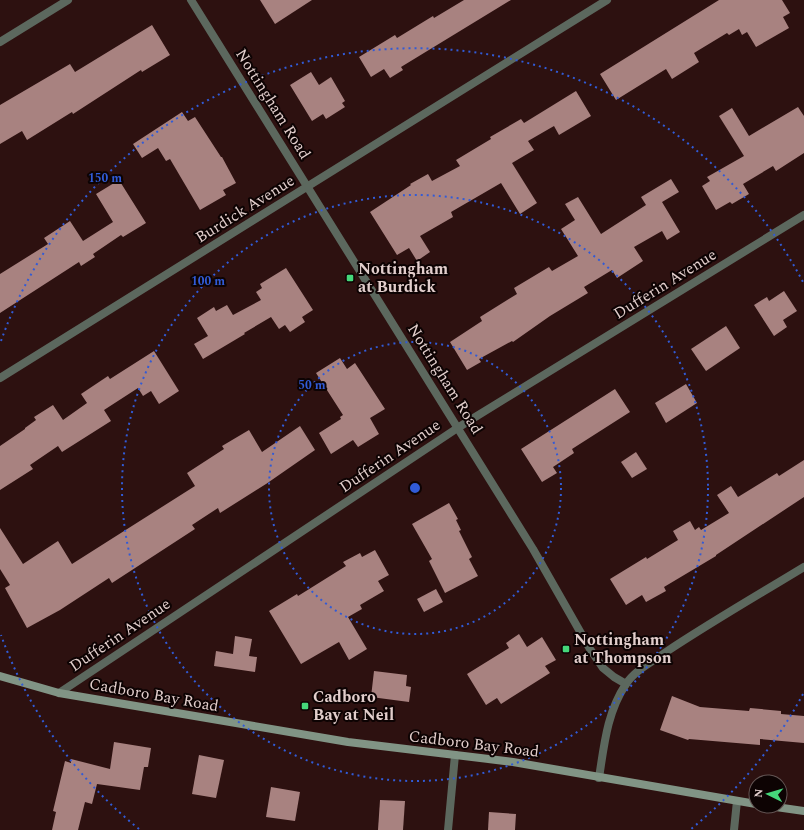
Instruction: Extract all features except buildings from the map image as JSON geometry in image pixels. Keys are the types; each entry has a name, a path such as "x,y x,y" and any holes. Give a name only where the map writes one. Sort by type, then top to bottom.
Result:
{"main road":[{"name":"Cadboro Bay Road","path":"0,676 59,693 348,742 513,762 748,803"},
{"path":"788,809 804,811"}],"street":[{"path":"0,42 68,0"},
{"name":"Nottingham Road","path":"191,0 459,427 533,549 590,649 603,668 626,684"},
{"name":"Burdick Avenue","path":"0,378 607,0"},
{"name":"Dufferin Avenue","path":"59,693 459,427 804,214"},
{"path":"599,778 606,732 614,706 626,684 639,670 804,567"},
{"path":"448,830 455,755"},
{"path":"734,830 737,801"}],"place":[{"name":"Nottingham at Burdick","path":"350,278"},
{"name":"Nottingham at Thompson","path":"566,649"},
{"name":"Cadboro Bay at Neil","path":"305,706"}]}
